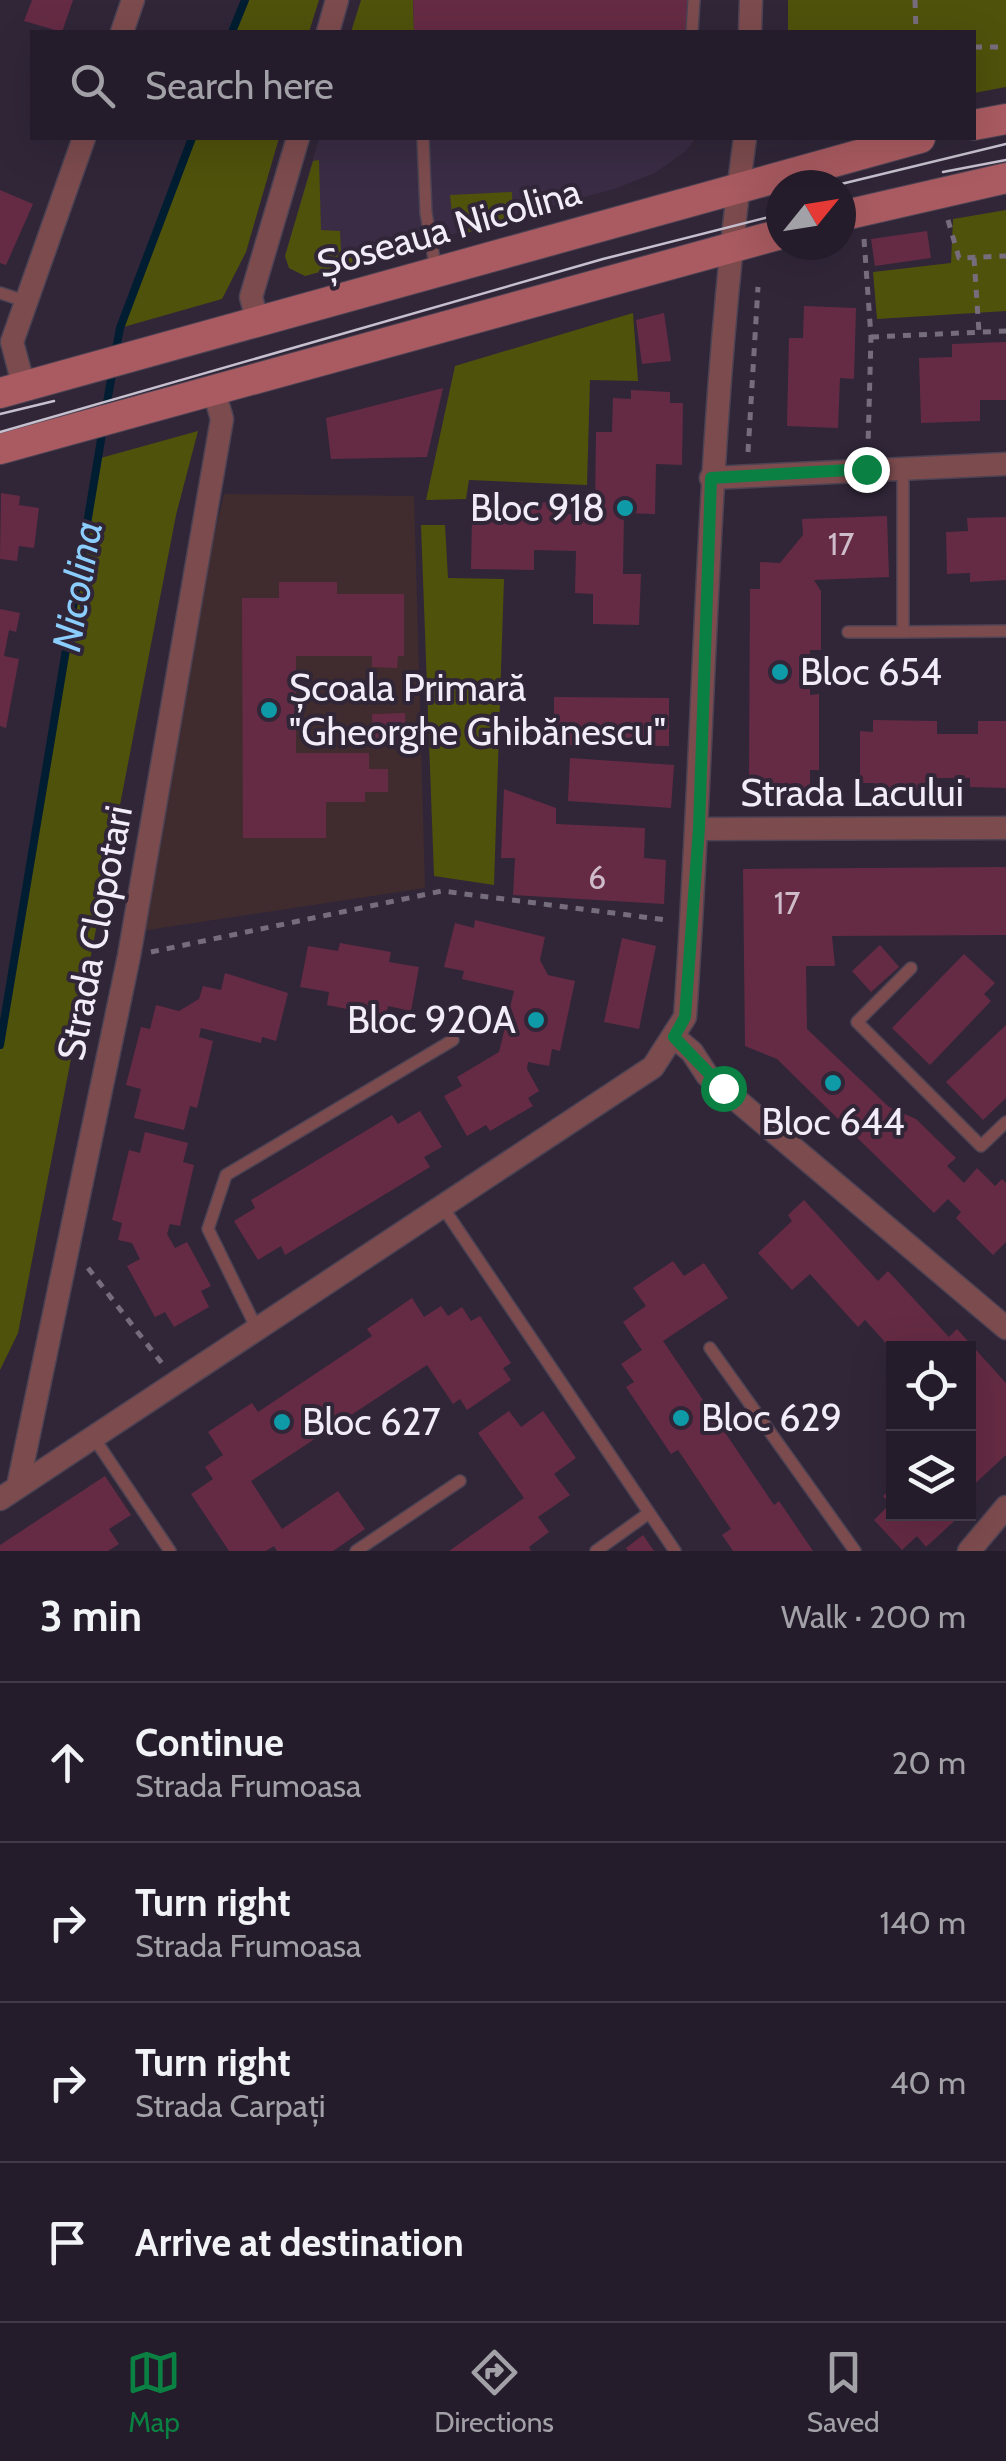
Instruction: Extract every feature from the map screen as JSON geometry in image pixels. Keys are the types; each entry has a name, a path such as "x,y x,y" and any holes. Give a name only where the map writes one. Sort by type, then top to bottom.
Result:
{"main road":[{"path":"976,125 1006,119"},
{"name":"Șoseaua Nicolina","path":"12,390 912,140"},
{"path":"856,213 1006,178"},
{"path":"0,449 766,239"}],"street":[{"path":"123,30 133,0"},
{"path":"329,30 338,0"},
{"path":"750,30 751,0"},
{"path":"12,390 12,342 83,140"},
{"path":"258,323 252,297 297,140"},
{"path":"745,140 730,250 711,478 699,828 685,1017 674,1037 692,1052 707,1075 1006,1328"},
{"name":"Strada Clopotari","path":"9,1493 69,1244 129,956 222,420 205,394"},
{"path":"711,478 746,480 903,466 1006,464"},
{"name":"Strada Lacului","path":"699,828 1006,828"},
{"name":"Strada Clopotari","path":"9,1493 256,1326 654,1067 674,1037"},
{"path":"968,1551 1006,1507"}],"lane":[{"path":"692,30 694,0"},
{"path":"423,140 426,214 437,274"},
{"path":"0,293 24,300"},
{"path":"903,466 903,632"},
{"path":"848,632 1006,631"},
{"path":"911,968 857,1022 980,1146 1006,1122"},
{"path":"256,1326 208,1229 226,1175 453,1040"},
{"path":"442,1206 675,1551"},
{"path":"710,1348 856,1551"},
{"path":"92,1435 170,1551"},
{"path":"356,1551 460,1481"},
{"path":"596,1551 650,1513"}],"path":[{"path":"915,0 916,30"},
{"path":"976,47 1006,47"},
{"path":"948,220 958,258 1006,256"},
{"path":"864,239 872,406 866,469"},
{"path":"974,258 978,332"},
{"path":"746,480 758,287"},
{"path":"871,338 1006,331"},
{"path":"129,956 442,891 692,922"},
{"path":"69,1244 175,1380"}],"shaded area":[{"path":"245,0 319,0 310,30 233,30"},
{"path":"361,0 413,0 414,30 352,30"},
{"path":"788,0 1006,0 1006,87 976,93 976,30 788,30"},
{"path":"191,140 278,140 246,252 222,299 120,328"},
{"path":"318,140 694,140 686,151 655,173 617,188 305,276 289,268 285,256"},
{"path":"319,160 321,230 340,231 341,250 385,250 387,254 305,276 289,268 285,256 313,161"},
{"path":"512,192 513,218 467,233 452,214 450,195"},
{"path":"1006,210 1006,311 877,319 873,272 951,263 953,219"},
{"path":"633,313 638,381 590,380 587,485 469,480 466,499 426,500 455,366"},
{"path":"198,431 176,515 18,1333 0,1370 0,1045 97,459"},
{"path":"224,494 414,496 425,888 141,931 200,594"},
{"path":"421,525 445,525 448,578 504,579 494,885 434,876"}],"building":[{"path":"32,0 73,0 63,30 24,21"},
{"path":"413,0 687,0 689,30 414,30"},
{"path":"0,190 33,204 6,265 0,263"},
{"path":"927,231 931,258 875,266 871,239"},
{"path":"804,306 856,308 854,379 840,378 838,428 787,426 789,338 803,338"},
{"path":"664,313 671,361 642,364 636,320"},
{"path":"1006,342 1006,400 980,400 980,421 921,423 919,358 952,357 952,344"},
{"path":"443,388 427,457 331,459 326,418"},
{"name":"Bloc 918","path":"631,390 670,392 670,403 683,403 682,465 656,464 655,514 624,513 623,574 641,574 639,625 593,624 593,594 575,593 576,551 534,550 534,570 471,569 472,517 513,518 513,501 559,503 559,514 595,515 596,432 612,432 613,398 631,399"},
{"path":"1,493 20,496 19,505 39,508 34,548 19,546 17,561 0,559"},
{"name":"Bloc 654","path":"887,516 889,577 814,580 821,591 821,650 810,650 810,695 819,694 819,770 810,770 810,792 758,791 757,777 749,777 750,589 760,589 760,562 780,563 803,535 802,519"},
{"path":"1006,517 1006,580 970,582 970,573 947,574 946,532 968,531 967,518"},
{"name":"Școala Primară \"Gheorghe Ghibănescu\"","path":"279,582 337,582 337,594 404,594 404,656 398,656 397,668 372,667 372,656 296,656 296,753 369,753 369,769 388,769 388,792 365,792 365,802 326,802 326,838 243,838 242,598 279,598"},
{"path":"0,609 20,613 16,632 9,630 4,656 19,659 6,728 0,726"},
{"path":"554,697 669,698 669,746 554,745"},
{"path":"405,713 406,744 373,745 372,714"},
{"path":"873,720 937,721 937,734 978,734 978,721 1006,721 1006,788 970,787 970,778 934,778 934,791 875,790 875,783 860,783 860,731 873,732"},
{"path":"570,758 674,765 671,808 568,801"},
{"path":"504,789 556,808 556,824 645,828 644,858 666,860 664,904 513,895 515,858 501,858"},
{"path":"1006,867 1006,935 832,936 835,966 806,966 807,1029 889,1107 916,1119 956,1158 947,1166 964,1183 977,1168 995,1186 1002,1179 1006,1183 1006,1242 993,1255 956,1218 961,1212 948,1199 934,1213 777,1059 745,1046 743,869"},
{"name":"Bloc 920A","path":"475,920 545,937 540,960 548,975 575,981 560,1051 552,1049 549,1066 528,1062 527,1069 539,1091 528,1098 533,1106 490,1131 486,1125 467,1136 444,1096 462,1086 457,1077 499,1052 514,991 462,979 464,971 444,967 455,923 474,928"},
{"path":"622,938 656,946 639,1029 604,1022"},
{"path":"340,943 391,952 389,962 419,967 411,1011 388,1006 386,1017 327,1005 329,992 300,987 308,946 338,951"},
{"path":"880,945 899,967 871,992 852,971"},
{"path":"964,954 995,983 984,994 991,1001 930,1065 892,1028"},
{"path":"225,973 288,993 276,1041 262,1037 261,1043 201,1028 199,1037 213,1041 197,1108 190,1106 184,1130 134,1118 141,1089 126,1085 141,1027 150,1029 156,1005 179,1011 199,999 203,986 221,990"},
{"path":"1006,1025 1006,1098 983,1120 946,1082"},
{"path":"420,1111 442,1147 424,1157 430,1167 285,1255 281,1246 258,1260 234,1221 255,1208 251,1200 392,1115 398,1124"},
{"path":"145,1132 188,1143 183,1162 194,1165 180,1226 170,1224 167,1234 175,1248 187,1242 211,1286 201,1291 209,1307 174,1327 165,1312 155,1317 127,1266 140,1259 132,1243 118,1240 122,1223 112,1220 129,1150 140,1153"},
{"path":"804,1200 878,1281 888,1271 949,1337 957,1329 968,1341 886,1343 865,1320 858,1327 810,1274 792,1290 758,1253 792,1221 788,1215"},
{"name":"Bloc 629","path":"673,1261 684,1276 704,1263 728,1298 663,1341 774,1505 779,1501 813,1551 733,1551 722,1535 731,1529 678,1450 671,1454 626,1387 634,1382 621,1364 642,1350 623,1322 646,1306 633,1288"},
{"name":"Bloc 627","path":"412,1298 424,1317 441,1306 448,1316 462,1307 471,1321 480,1316 511,1363 503,1368 511,1380 467,1410 460,1399 453,1404 427,1365 251,1481 282,1529 338,1491 365,1529 333,1551 277,1551 274,1546 266,1551 229,1551 191,1494 213,1479 205,1467 223,1455 208,1432 252,1403 258,1412 372,1336 367,1329"},
{"path":"976,1350 1006,1383 1006,1455 976,1483"},
{"path":"509,1411 521,1427 543,1411 576,1458 554,1474 570,1495 538,1517 549,1532 529,1547 531,1551 449,1551 524,1498 478,1433"},
{"path":"105,1476 131,1515 109,1529 119,1544 108,1551 0,1551 0,1545"},
{"path":"886,1508 886,1521 954,1521 926,1547 917,1536 902,1550 874,1520"},
{"path":"643,1535 654,1551 628,1551 626,1548"}],"waterway":[{"name":"Nicolina","path":"233,30 245,0"},
{"name":"Nicolina","path":"115,355 120,328 191,140"},
{"name":"Nicolina","path":"105,414 113,368"},
{"name":"Nicolina","path":"0,1045 103,428"}],"tram line":[{"path":"856,180 1006,144"},
{"path":"943,172 1006,160"},
{"path":"0,432 603,259 766,218"},
{"path":"0,414 54,401"}],"place":[{"name":"Bloc 918","path":"625,508"},
{"name":"Bloc 654","path":"780,672"},
{"name":"Școala Primară \"Gheorghe Ghibănescu\"","path":"269,710"},
{"name":"Bloc 920A","path":"536,1020"},
{"name":"Bloc 644","path":"833,1083"},
{"name":"Bloc 629","path":"681,1418"},
{"name":"Bloc 627","path":"282,1422"}],"route":[{"path":"723,1088 674,1037 685,1017 699,828 711,478 746,480 866,469"}]}
